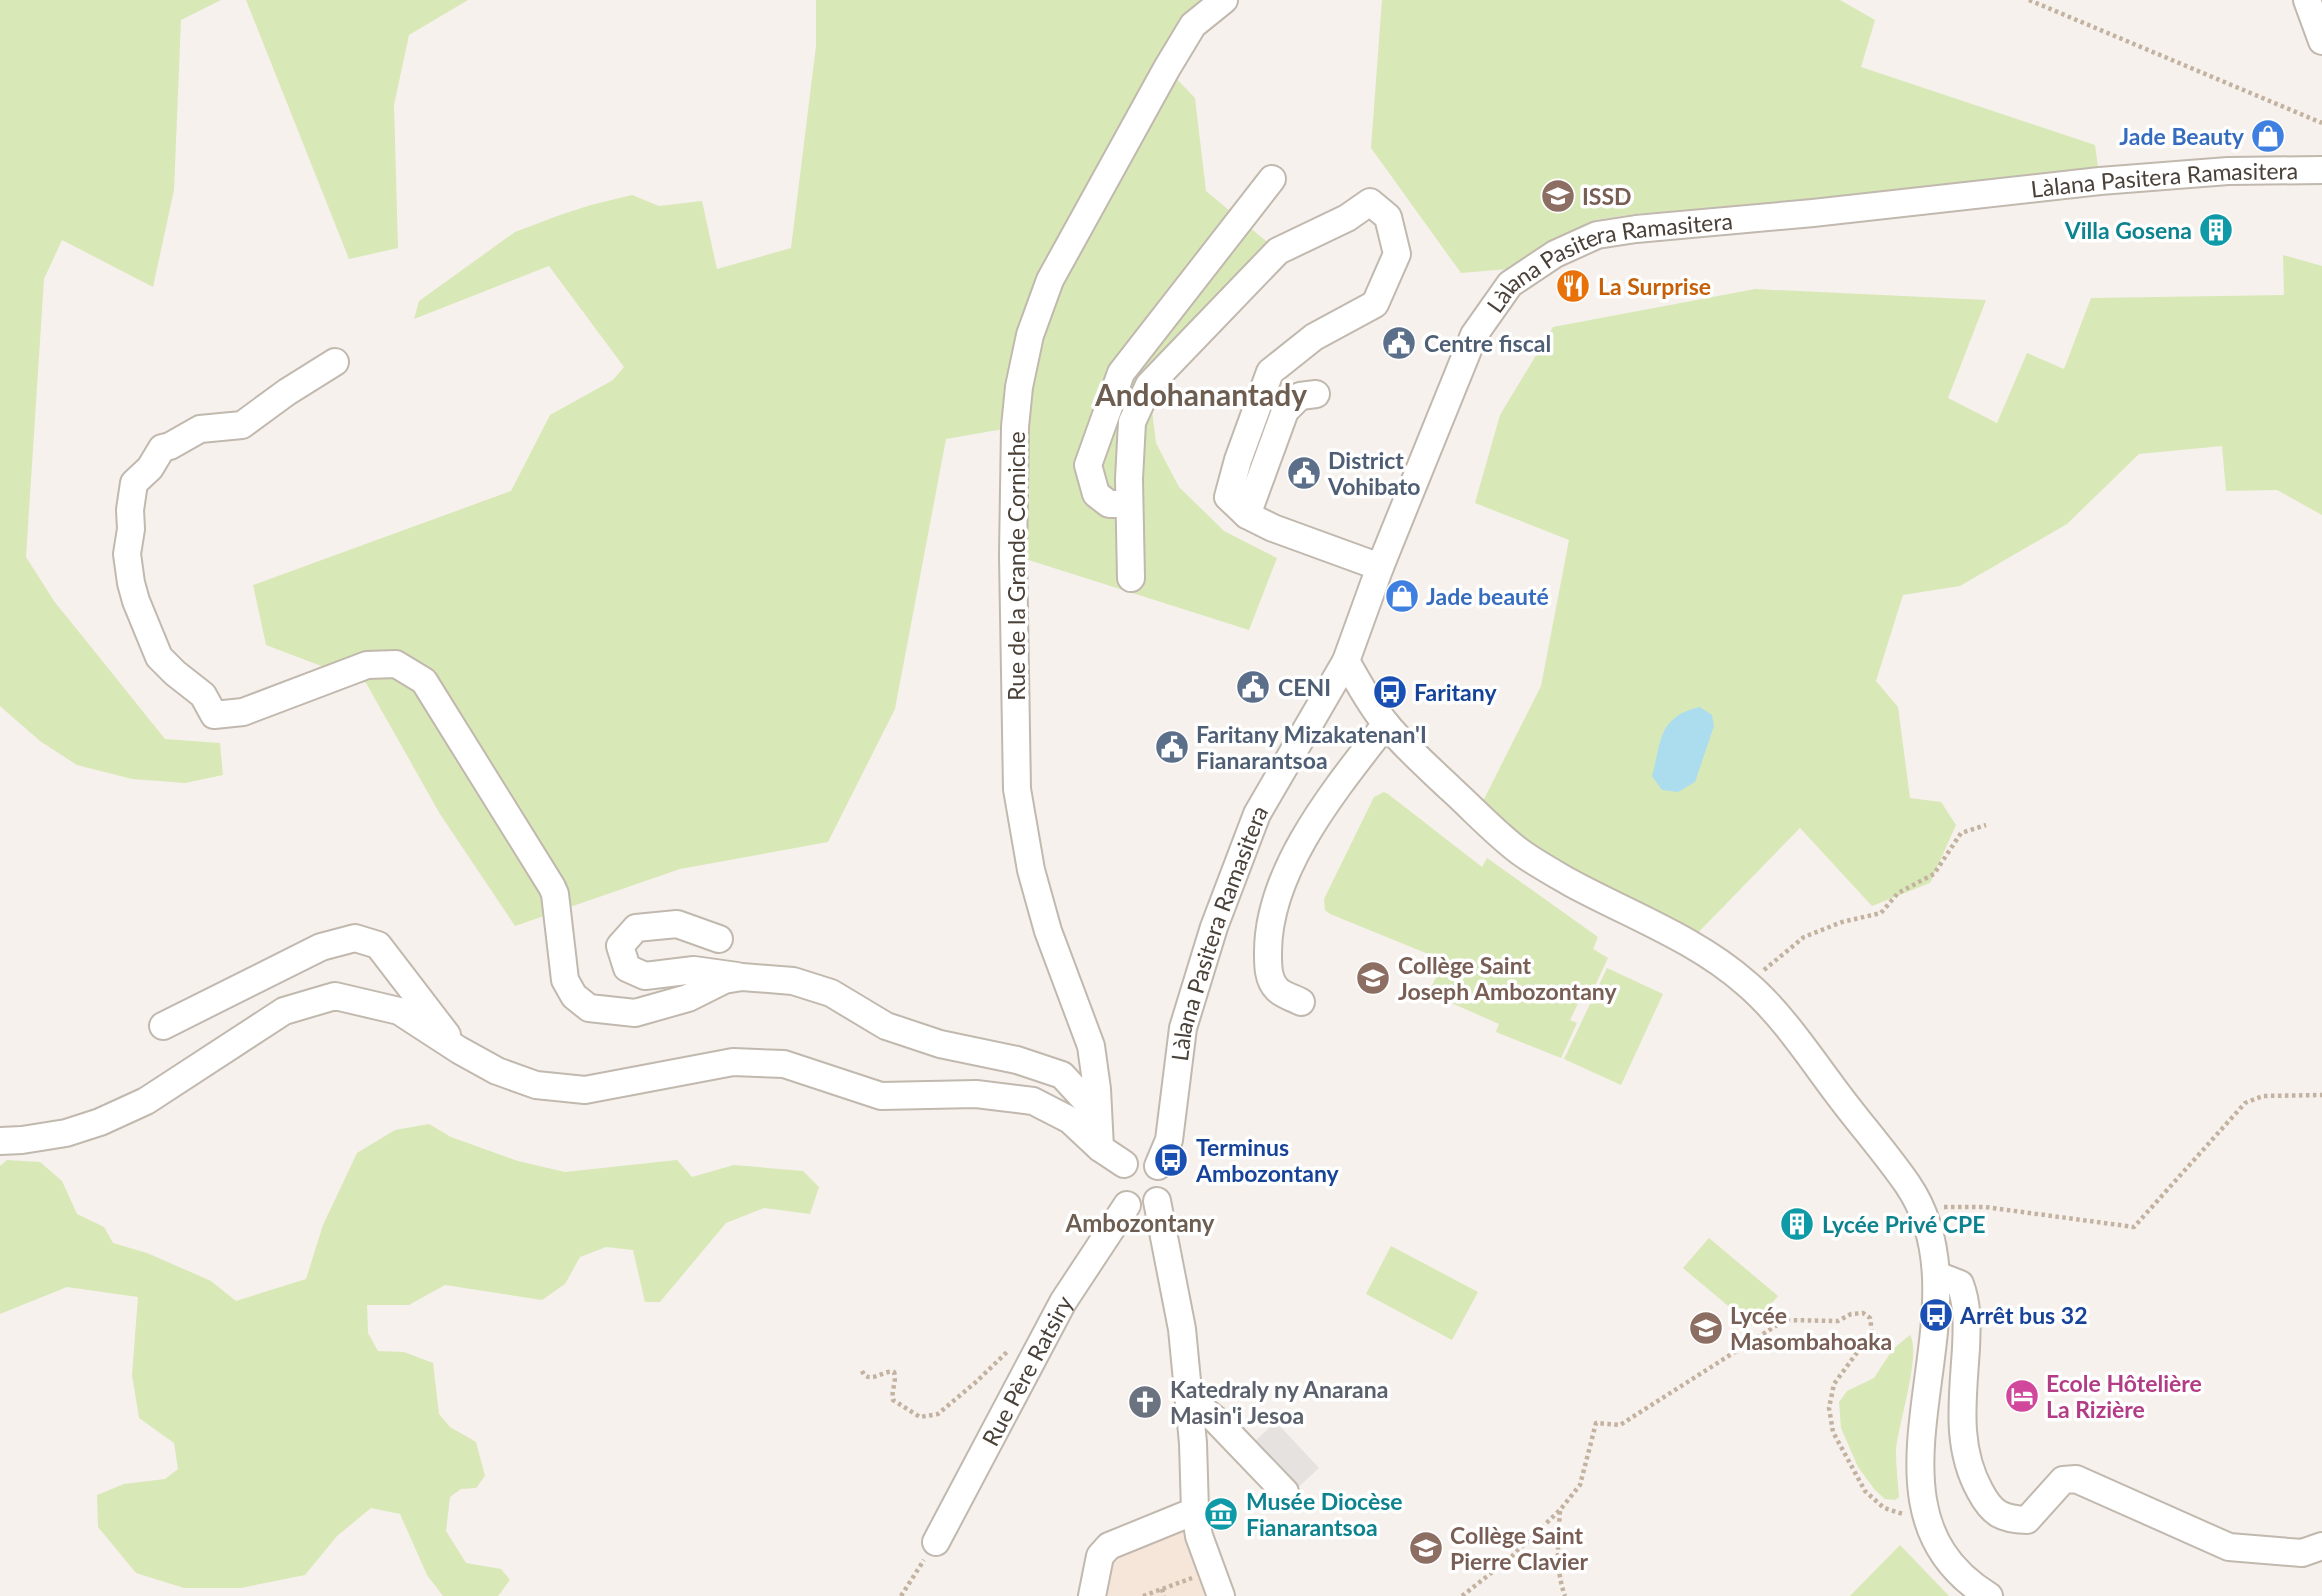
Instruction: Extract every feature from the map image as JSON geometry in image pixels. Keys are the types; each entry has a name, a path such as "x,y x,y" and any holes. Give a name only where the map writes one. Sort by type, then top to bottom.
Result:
{"street":[{"name":"Rue de la Grande Corniche","path":"1100,1148 1091,1046 1048,931 1031,870 1017,789 1013,555 1015,427 1019,387 1030,335 1050,280 1187,36 1194,25 1224,0"},
{"path":"2307,0 2322,41"},
{"name":"Làlana Pasitera Ramasitera","path":"1158,1166 1169,1140 1182,1028 1214,927 1257,814 1346,662 1380,567 1474,335 1510,284 1555,254 1597,235 1636,229 1827,212 2100,181 2228,172 2322,170"},
{"path":"1129,504 1109,504 1096,494 1087,465 1122,373 1272,179"},
{"path":"1131,578 1129,504 1132,422 1149,385 1278,251 1347,218 1370,202 1388,217 1397,254 1375,304 1314,337 1270,372 1238,460 1228,497 1247,514 1273,528 1380,567"},
{"path":"335,362 242,425 200,429 162,448 150,468 134,483 127,554 131,583 159,657 203,695 214,715 243,712 367,665 397,664 424,681 552,887 565,981 574,996 589,1008 635,1013 688,998 723,980 742,977"},
{"path":"1247,514 1285,411 1300,396 1316,394"},
{"path":"1346,662 1386,724 1518,851 1571,883 1688,943 1747,984 1783,1024 1909,1187 1928,1227 1937,1275 1936,1323 1919,1451 1920,1485 1927,1522 1945,1556 1972,1586 1989,1596"},
{"path":"1301,1002 1277,989 1268,972 1268,934 1274,909 1298,847 1331,794 1386,724"},
{"path":"719,939 677,924 636,928 620,946 627,968 645,976 694,970 793,981 831,993 886,1026 940,1044 1041,1067 1062,1075 1098,1115"},
{"path":"163,1026 321,947 355,938 378,944 459,1050"},
{"path":"0,1140 22,1140 66,1133 100,1122 146,1101 284,1011 335,996 399,1011 497,1071 536,1085 585,1090 733,1062 784,1063 880,1096 976,1094 1033,1101 1070,1120 1100,1148 1124,1164"},
{"path":"1138,1159 1158,1166 1163,1174 1164,1184 1162,1194 1152,1205 1140,1208 1127,1205 1118,1197 1116,1174 1124,1164 1138,1159"},
{"path":"1157,1201 1182,1329 1199,1536 1222,1596"},
{"name":"Rue Père Ratsiry","path":"936,1542 1063,1302 1127,1205"},
{"path":"1937,1275 1960,1284 1965,1296 1968,1325 1962,1415 1964,1450 1973,1478 1989,1507 2008,1519 2027,1520 2063,1480 2076,1479 2229,1547 2302,1553 2322,1546"},
{"path":"1188,1398 1215,1419 1285,1492"},
{"path":"1092,1596 1100,1556 1108,1546 1195,1511"}],"path":[{"path":"2029,0 2322,123"},
{"path":"1747,984 1804,937 1842,922 1881,913 1898,893 1934,874 1961,833 1986,825"},
{"path":"1919,1207 1985,1206 2134,1227 2245,1104 2263,1096 2322,1095"},
{"path":"1462,1596 1510,1559 1560,1510 1580,1485 1596,1423 1620,1425 1785,1320 1838,1321 1851,1314 1863,1313 1870,1318 1872,1332 1834,1384 1829,1408 1833,1433 1865,1491 1884,1508 1927,1522"},
{"path":"862,1371 869,1378 888,1371 894,1372 896,1379 893,1400 920,1417 928,1416 938,1414 1010,1348"},
{"path":"1560,1510 1557,1548 1559,1578 1565,1596"},
{"path":"901,1596 936,1542"},
{"path":"1147,1595 1212,1570"},
{"path":"1161,1589 1164,1596"}],"shaded area":[{"path":"1276,1422 1319,1468 1291,1494 1247,1448"},
{"path":"1190,1529 1217,1596 1096,1596 1114,1556"}],"green space":[{"path":"0,0 221,0 181,20 174,190 153,287 62,240 44,279 26,557 54,601 165,739 220,743 223,775 185,783 132,779 77,765 40,741 0,706"},
{"path":"246,0 468,0 409,35 394,105 398,248 349,259"},
{"path":"816,0 1224,0 1167,69 1195,98 1206,191 1278,251 1149,385 1156,443 1179,487 1224,531 1277,558 1249,630 1013,555 1015,427 946,439 895,709 828,842 680,869 515,926 440,814 366,683 266,645 253,585 511,491 550,415 613,380 624,367 549,266 414,319 419,301 515,232 591,205 632,195 659,206 702,201 717,269 791,248 816,46"},
{"path":"1382,0 1840,0 1875,20 1861,67 2095,145 2098,167 1595,220 1553,240 1508,269 1461,273 1371,148"},
{"path":"2283,255 2322,266 2322,515 2277,490 2226,491 2222,446 2139,454 2067,524 1960,586 1903,595 1876,681 1898,707 1910,798 1941,802 1956,825 1930,883 1872,906 1800,828 1688,943 1477,813 1541,686 1569,540 1475,503 1500,415 1553,327 1755,289 1986,300 1948,398 1997,423 2027,353 2064,369 2091,298 2284,295"},
{"path":"1384,792 1482,867 1487,858 1598,937 1593,949 1608,958 1593,990 1586,987 1570,1020 1577,1023 1561,1058 1496,1032 1499,1024 1429,993 1443,960 1325,910 1324,899 1374,797"},
{"path":"1607,968 1663,994 1621,1085 1564,1059"},
{"path":"429,1124 451,1137 518,1161 565,1172 677,1160 692,1177 734,1165 803,1171 819,1187 810,1214 764,1208 726,1223 660,1302 645,1302 633,1250 606,1247 580,1257 565,1284 542,1300 445,1285 409,1305 367,1305 368,1333 378,1351 404,1352 433,1363 439,1414 450,1427 476,1442 485,1476 476,1488 461,1489 450,1497 446,1531 466,1563 501,1569 510,1580 498,1596 443,1596 427,1575 400,1514 371,1508 337,1536 305,1575 241,1588 184,1588 136,1573 98,1527 97,1495 124,1484 165,1479 178,1469 174,1443 139,1418 132,1375 138,1297 67,1287 0,1314 0,1166 7,1160 40,1162 62,1181 77,1214 104,1227 113,1243 147,1253 211,1281 236,1301 306,1279 323,1225 357,1153 395,1130"},
{"path":"1709,1238 1778,1296 1752,1326 1683,1268"},
{"path":"1391,1246 1478,1292 1452,1340 1366,1294"},
{"path":"1910,1335 1913,1358 1896,1453 1899,1497 1895,1500 1885,1499 1858,1467 1841,1428 1839,1402 1847,1391 1874,1378 1893,1349"},
{"path":"1900,1545 1949,1596 1850,1596"}],"water":[{"path":"1700,707 1712,715 1714,726 1695,782 1678,792 1662,790 1652,776 1664,732 1676,717"}],"place":[{"name":"Jade Beauty","path":"2268,136"},
{"name":"ISSD","path":"1558,196"},
{"name":"Villa Gosena","path":"2216,230"},
{"name":"La Surprise","path":"1573,286"},
{"name":"Centre fiscal","path":"1399,343"},
{"name":"District Vohibato","path":"1304,473"},
{"name":"Jade beauté","path":"1402,596"},
{"name":"CENI","path":"1253,687"},
{"name":"Faritany","path":"1390,692"},
{"name":"Faritany Mizakatenan'I Fianarantsoa","path":"1172,747"},
{"name":"Collège Saint Joseph Ambozontany","path":"1373,978"},
{"name":"Terminus Ambozontany","path":"1171,1160"},
{"name":"Lycée Privé CPE","path":"1797,1224"},
{"name":"Arrêt bus 32","path":"1936,1315"},
{"name":"Lycée Masombahoaka","path":"1706,1328"},
{"name":"Ecole Hôtelière La Rizière","path":"2022,1396"},
{"name":"Katedraly ny Anarana Masin'i Jesoa","path":"1145,1402"},
{"name":"Musée Diocèse Fianarantsoa","path":"1221,1514"},
{"name":"Collège Saint Pierre Clavier","path":"1426,1548"}],"district":[{"name":"Andohanantady","path":"1201,394"},
{"name":"Ambozontany","path":"1140,1222"}]}
